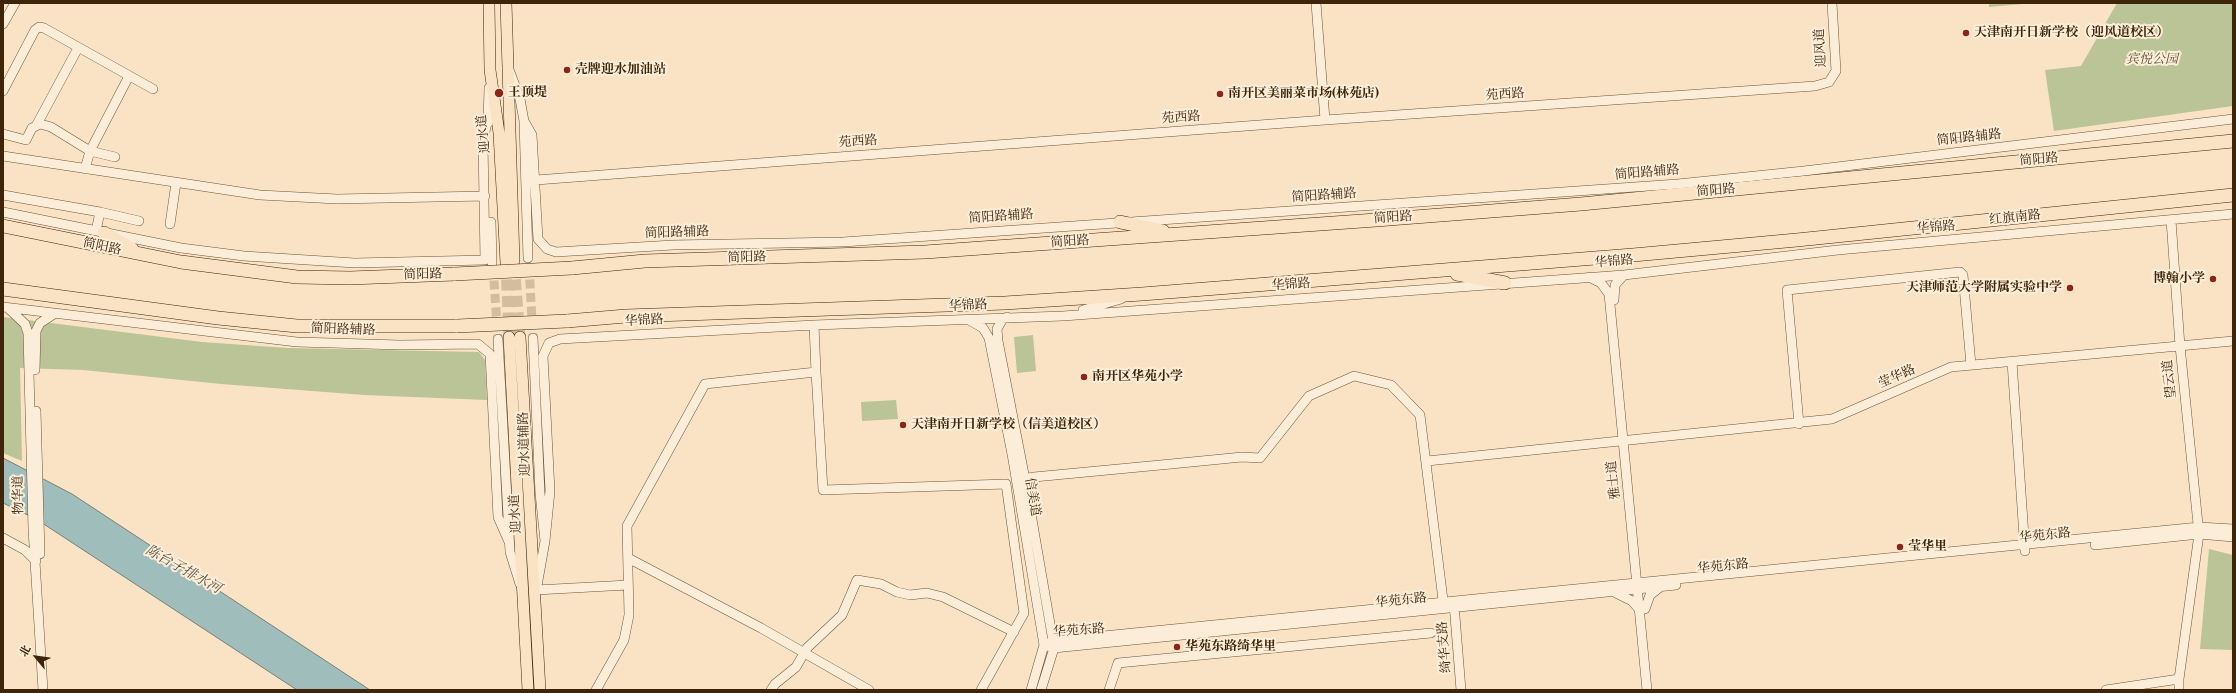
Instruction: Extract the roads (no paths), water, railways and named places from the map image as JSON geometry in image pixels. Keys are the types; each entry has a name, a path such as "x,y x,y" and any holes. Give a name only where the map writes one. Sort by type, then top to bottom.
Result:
{"highway":[{"name":"简阳路","path":"3,226 181,262 298,277 350,278 455,274 572,268 645,261 925,252 1181,234 1581,204 2233,141"},
{"name":"红旗南路","path":"1440,271 1797,240 2233,195"},
{"path":"1120,222 1181,234"},
{"path":"100,232 142,255"},
{"path":"3,289 218,318 297,326 457,326 567,321 626,316 1006,303 1440,271 1504,283"}],"main road":[{"name":"迎水道","path":"489,3 490,70 499,133 510,262 506,3"},
{"name":"迎水道","path":"509,337 540,690"},
{"name":"迎水道","path":"528,690 531,593"}],"street":[{"path":"3,24 14,3"},
{"path":"1316,3 1325,120"},
{"name":"迎风道","path":"1826,3 1831,73 1829,82"},
{"name":"迎风道","path":"1829,82 1836,71 1832,3"},
{"path":"3,91 35,30 39,27 44,28 153,89"},
{"path":"3,134 26,140 36,126 78,48"},
{"path":"508,67 520,99 524,121 528,258"},
{"path":"489,261 488,118 490,70"},
{"path":"85,169 90,151 129,76"},
{"name":"苑西路","path":"536,180 1325,120 1815,86 1829,82"},
{"path":"488,118 483,141 489,261"},
{"name":"简阳路辅路","path":"524,121 532,136 536,180 538,239 547,249 556,252 673,245 843,242 1678,184 1804,171 2233,119"},
{"path":"36,126 51,127 90,151 114,157"},
{"path":"3,156 260,195 337,198 485,196"},
{"path":"170,224 176,183"},
{"path":"1581,204 1678,184"},
{"path":"3,195 100,212 139,221"},
{"path":"20,216 23,199"},
{"path":"3,212 181,248 302,261 386,263 489,261"},
{"path":"100,212 100,232"},
{"name":"华锦路","path":"545,541 550,491 544,356 549,343 560,339 814,325 1063,316 1588,277 1838,250 2233,214"},
{"name":"望云道","path":"2171,220 2180,346 2199,531 2179,679 2179,690"},
{"path":"1799,424 1787,290 1960,272 1963,275 1971,365"},
{"name":"雅士道","path":"1624,274 1616,281 1614,294 1625,440"},
{"name":"雅士道","path":"1588,277 1601,283 1609,294 1642,588 1647,690"},
{"path":"1063,316 1142,294"},
{"name":"简阳路辅路","path":"5,308 297,342 400,345 478,344 486,348 491,359 498,517 509,542"},
{"name":"物华道","path":"5,308 19,318 28,333 35,466"},
{"name":"物华道","path":"43,690 36,531 35,337 40,323 54,314"},
{"name":"信美道","path":"1007,317 1000,323 997,335 1025,479 1054,645 1041,690"},
{"name":"信美道","path":"966,319 975,322 983,328 989,338 1012,454 1044,645 1030,690"},
{"path":"814,325 822,490 1006,484 1024,613 981,690"},
{"name":"迎水道辅路","path":"509,337 509,542 510,552 531,593"},
{"name":"迎水道辅路","path":"531,593 545,541 540,493 534,338"},
{"name":"莹华路","path":"1427,461 1625,440 1799,424 1832,419 1951,367 2233,341"},
{"path":"2012,362 2024,549"},
{"path":"596,690 624,640 629,615 627,526 705,384 816,372"},
{"path":"1025,479 1242,457 1260,458 1309,396 1354,376 1391,385 1420,415 1427,461 1443,606"},
{"name":"华苑东路","path":"1454,605 1613,593 1662,584 2199,531 2233,529"},
{"name":"华苑东路","path":"2199,531 2233,537"},
{"path":"3,538 25,550 37,564"},
{"path":"3,542 21,552 37,564"},
{"path":"628,558 804,652 869,690"},
{"name":"物华道","path":"37,564 48,690"},
{"path":"771,690 775,684 796,667 804,652 842,615 857,580 881,584 897,592 910,595 928,593 943,597 1014,632"},
{"path":"1613,593 1629,598 1642,609 1650,595 1662,584"},
{"path":"531,593 628,585"},
{"name":"华苑东路","path":"1044,645 1642,588"},
{"name":"绮华支路","path":"1454,605 1462,690"},
{"name":"华苑东路","path":"1054,645 1067,647 1443,606"},
{"name":"雅士道","path":"1642,609 1652,690"},
{"path":"1109,690 1118,663 1432,633"},
{"path":"1049,664 1056,652 1067,647"},
{"path":"2106,690 2179,679"}],"water":[{"name":"陈台子排水河","path":"3,458 72,494 370,690 297,690 36,519 3,503"}],"tunnel":[{"path":"506,263 509,337"},
{"path":"514,263 520,337"},
{"path":"529,266 533,338"},
{"path":"493,267 498,339"}],"place":[{"name":"天津南开日新学校（迎风道校区）","path":"1966,33"},
{"name":"壳牌迎水加油站","path":"567,70"},
{"name":"王顶堤","path":"499,93"},
{"name":"南开区美丽菜市场(林苑店)","path":"1220,94"},
{"name":"博翰小学","path":"2213,279"},
{"name":"天津师范大学附属实验中学","path":"2070,288"},
{"name":"南开区华苑小学","path":"1084,377"},
{"name":"天津南开日新学校（信美道校区）","path":"903,425"},
{"name":"莹华里","path":"1900,547"},
{"name":"华苑东路绮华里","path":"1177,647"}],"park label":[{"name":"宾悦公园","path":"2152,60"}]}
